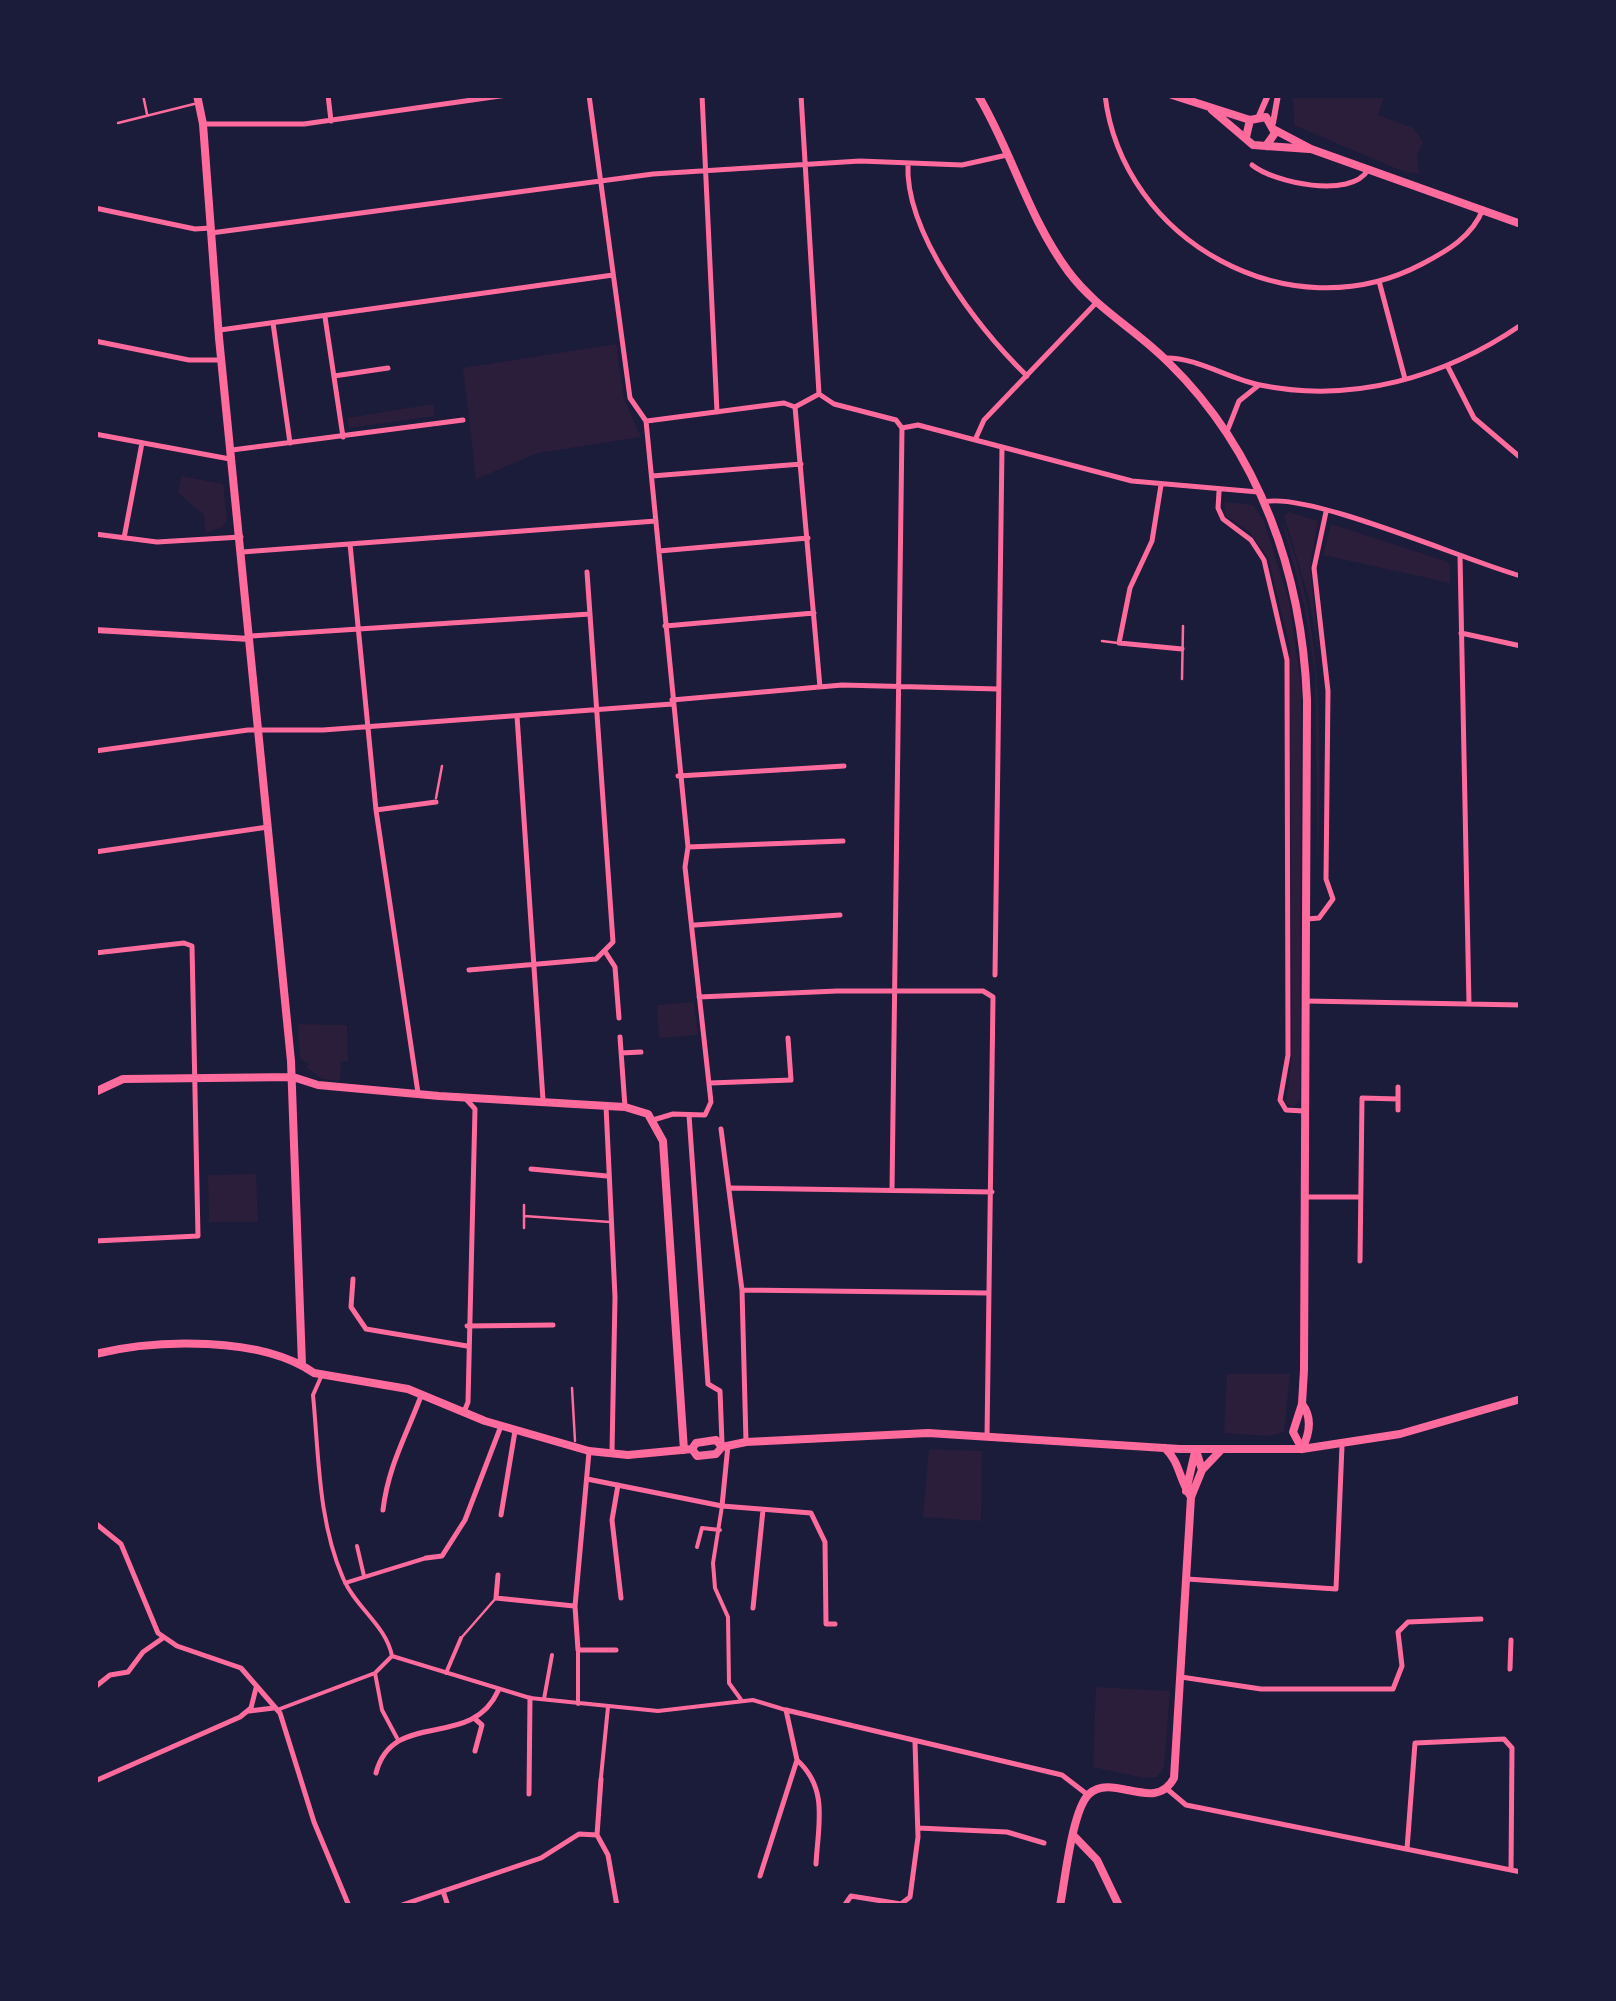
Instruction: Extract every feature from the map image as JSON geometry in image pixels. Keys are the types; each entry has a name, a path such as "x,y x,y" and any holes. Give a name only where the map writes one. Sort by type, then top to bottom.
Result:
{"main road":[{"path":"978,95 1036,222 1096,303 1165,358 1228,429 1260,491 1294,598 1306,671 1302,1404 1293,1432 1302,1450"},
{"path":"1172,95 1250,120 1260,116 1311,149"},
{"path":"197,99 203,124 218,330 234,460 292,1078 302,1365"},
{"path":"1212,110 1253,145 1311,149 1521,224"},
{"path":"1246,137 1250,120"},
{"path":"1266,146 1274,126"},
{"path":"95,1092 123,1079 292,1078 318,1085 463,1098 544,1100 639,1109 654,1120 663,1141 688,1450"},
{"path":"95,1354 204,1344 302,1365 323,1375 422,1393 516,1431 573,1448 612,1454 688,1450 697,1456 716,1454 725,1446 746,1442 928,1434 1196,1450 1302,1450 1342,1446 1521,1399"},
{"path":"1302,1404 1308,1412 1309,1436 1302,1450"},
{"path":"1165,1448 1177,1459 1188,1494"},
{"path":"1196,1450 1202,1470"},
{"path":"1060,1906 1074,1836 1088,1795 1101,1789 1154,1794 1167,1789 1176,1767 1188,1494 1196,1450"},
{"path":"1188,1494 1202,1470 1222,1450"},
{"path":"1074,1836 1097,1860 1119,1906"}],"street":[{"path":"328,95 331,121"},
{"path":"203,124 331,121 507,95"},
{"path":"589,95 630,398 646,421 688,848 685,867 695,924 710,1083 708,1112 654,1120"},
{"path":"702,95 717,412"},
{"path":"801,95 819,394"},
{"path":"1106,95 1114,138 1141,194 1193,245 1246,274 1293,286 1348,287 1379,281 1417,266 1464,238 1483,209"},
{"path":"1260,116 1268,95"},
{"path":"1274,126 1278,95"},
{"path":"95,208 211,230 706,170 805,164 962,165 1007,154"},
{"path":"908,163 920,220 955,288 993,340 1027,376"},
{"path":"1252,165 1282,180 1326,185 1360,180 1369,167"},
{"path":"218,330 613,276"},
{"path":"1379,281 1406,380"},
{"path":"976,440 984,420 1096,303"},
{"path":"325,317 342,437"},
{"path":"273,322 290,443"},
{"path":"1165,358 1259,385 1316,391 1370,389 1448,367 1521,325"},
{"path":"95,341 189,360 222,360"},
{"path":"1448,367 1474,418 1521,458"},
{"path":"334,376 388,368"},
{"path":"1228,429 1239,401 1259,385"},
{"path":"646,421 784,404 795,407 819,394"},
{"path":"819,394 834,404 896,420 902,428 892,1190"},
{"path":"795,407 820,687"},
{"path":"232,450 463,420"},
{"path":"902,428 918,425 1162,486 1219,492 1260,491"},
{"path":"95,434 234,460"},
{"path":"124,538 142,443"},
{"path":"995,975 1002,447"},
{"path":"652,476 801,464"},
{"path":"1162,486 1152,541 1130,588 1119,643 1182,649"},
{"path":"1219,492 1218,508 1223,520 1251,540 1264,560 1284,640 1290,728 1288,1055 1280,1100 1286,1110 1305,1111"},
{"path":"1264,502 1280,500 1326,512 1521,576"},
{"path":"1306,919 1319,918 1333,899 1326,879 1326,657 1314,582 1326,512"},
{"path":"242,552 656,521"},
{"path":"95,534 157,542 241,538"},
{"path":"659,551 808,538"},
{"path":"350,544 376,810 418,1093"},
{"path":"1460,556 1469,1004"},
{"path":"469,970 596,959 606,953 613,940 587,572"},
{"path":"665,626 814,613"},
{"path":"95,630 251,638 590,614"},
{"path":"1461,633 1521,646"},
{"path":"95,751 214,734 596,711 820,687 998,689"},
{"path":"517,716 544,1100"},
{"path":"678,776 844,766"},
{"path":"376,810 436,802"},
{"path":"95,852 268,827"},
{"path":"688,848 844,841"},
{"path":"695,924 840,915"},
{"path":"95,953 189,944 198,1236 95,1241"},
{"path":"606,953 615,966 619,1018"},
{"path":"699,997 895,990 989,992 993,1018 987,1437"},
{"path":"1306,1002 1521,1005"},
{"path":"620,1037 624,1107"},
{"path":"710,1083 791,1080 788,1038"},
{"path":"621,1054 641,1052"},
{"path":"1398,1088 1398,1110"},
{"path":"463,1098 476,1109 467,1326 468,1402 464,1412"},
{"path":"1360,1261 1362,1098 1398,1099"},
{"path":"606,1106 616,1297 612,1454"},
{"path":"688,1115 708,1384 720,1391 725,1446 720,1530 713,1563 715,1588 728,1617 729,1684 742,1701"},
{"path":"722,1129 742,1290 746,1442"},
{"path":"531,1169 608,1176"},
{"path":"731,1188 992,1192"},
{"path":"1305,1197 1359,1197"},
{"path":"353,1280 351,1308 366,1328 467,1346"},
{"path":"742,1290 989,1293"},
{"path":"467,1326 553,1326"},
{"path":"323,1375 312,1395 327,1533 344,1582 390,1643 392,1656"},
{"path":"383,1510 387,1478 422,1393"},
{"path":"344,1582 442,1556 465,1520 501,1426"},
{"path":"500,1516 516,1431"},
{"path":"1187,1579 1336,1589 1342,1446"},
{"path":"578,1704 575,1606 589,1451"},
{"path":"587,1479 722,1506 811,1513 824,1542 826,1624 835,1624"},
{"path":"618,1485 612,1520 621,1598"},
{"path":"753,1608 763,1510"},
{"path":"95,1523 122,1544 152,1623 163,1638 235,1664 276,1709 314,1822 349,1906"},
{"path":"697,1547 702,1528 720,1530"},
{"path":"357,1546 364,1576"},
{"path":"498,1575 496,1598 575,1606"},
{"path":"1181,1677 1261,1688 1393,1689 1402,1666 1398,1632 1408,1622 1481,1618"},
{"path":"95,1687 110,1675 128,1672 143,1652 163,1638"},
{"path":"446,1673 461,1638"},
{"path":"1510,1669 1511,1640"},
{"path":"578,1650 616,1650"},
{"path":"544,1699 552,1655"},
{"path":"95,1781 184,1745 249,1710 276,1709 375,1673 392,1656"},
{"path":"392,1656 530,1698 658,1711 742,1701 1062,1775 1088,1795"},
{"path":"1510,1656 1521,1656"},
{"path":"375,1673 382,1710 396,1738"},
{"path":"249,1710 256,1688"},
{"path":"376,1772 382,1754 396,1738 438,1731 474,1718 498,1691"},
{"path":"529,1794 530,1698"},
{"path":"608,1707 597,1835 608,1854 617,1906"},
{"path":"760,1876 797,1760 786,1710"},
{"path":"474,1718 482,1725 475,1752"},
{"path":"1407,1850 1415,1743 1421,1739 1504,1739 1512,1748 1510,1870"},
{"path":"844,1906 851,1896 901,1904 910,1896 918,1828 916,1742"},
{"path":"797,1760 808,1770 822,1804 816,1864"},
{"path":"1167,1789 1186,1804 1521,1872"},
{"path":"918,1828 1007,1832 1044,1843"},
{"path":"399,1906 541,1858 579,1834 597,1835"},
{"path":"443,1892 448,1906"}],"lane":[{"path":"143,95 148,115"},
{"path":"118,124 197,99"},
{"path":"1182,679 1183,626"},
{"path":"1102,641 1119,643"},
{"path":"436,802 435,787 442,766"},
{"path":"95,886 96,895"},
{"path":"524,1205 524,1228"},
{"path":"524,1216 611,1222"},
{"path":"572,1388 573,1448"},
{"path":"461,1638 496,1598"}],"shaded area":[{"path":"1293,95 1384,98 1378,115 1413,128 1423,142 1417,155 1419,174 1402,171 1294,125"},
{"path":"616,344 624,399 641,437 538,453 476,479 463,368"},
{"path":"433,404 435,416 349,428 347,418"},
{"path":"181,476 223,484 227,519 222,527 205,533 204,515 178,493"},
{"path":"1224,502 1253,505 1264,521 1289,601 1301,685 1300,1099 1294,1107 1286,1104 1292,1056 1290,647 1268,558 1250,532 1226,516"},
{"path":"1289,512 1318,521 1310,567 1320,666 1310,603 1284,515"},
{"path":"1281,517 1297,564 1315,660 1320,758 1318,906 1315,672 1304,604"},
{"path":"1331,524 1445,561 1450,565 1450,583 1323,555"},
{"path":"694,1002 698,1035 659,1038 657,1005"},
{"path":"298,1024 347,1025 348,1061 341,1061 340,1081 322,1079 306,1067 309,1064 300,1058"},
{"path":"256,1174 258,1222 209,1222 208,1175"},
{"path":"1227,1374 1290,1374 1284,1432 1270,1436 1224,1433"},
{"path":"929,1449 982,1451 981,1521 923,1517"},
{"path":"1096,1687 1170,1691 1164,1768 1157,1777 1093,1767"}]}
